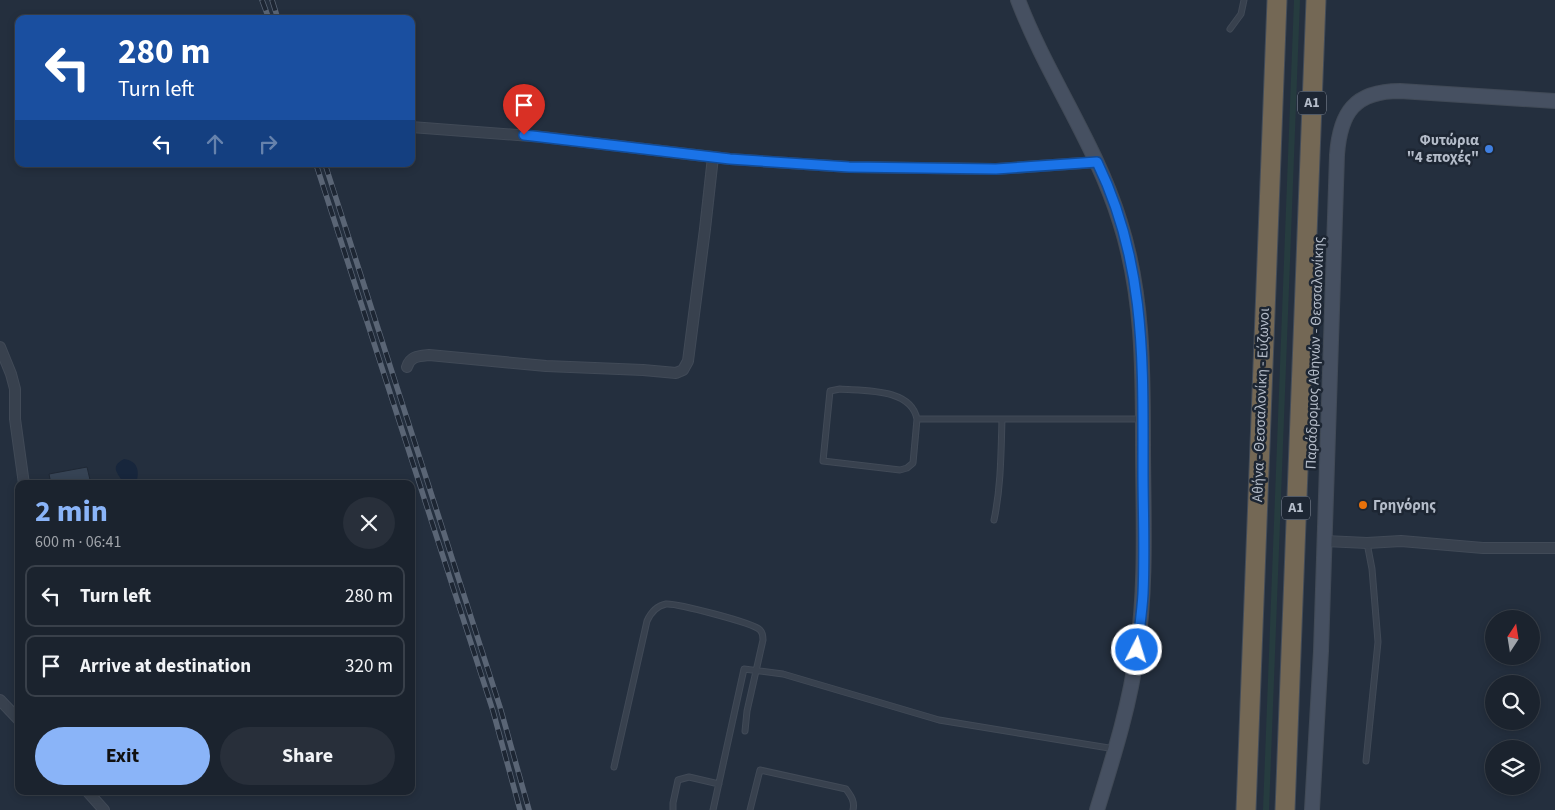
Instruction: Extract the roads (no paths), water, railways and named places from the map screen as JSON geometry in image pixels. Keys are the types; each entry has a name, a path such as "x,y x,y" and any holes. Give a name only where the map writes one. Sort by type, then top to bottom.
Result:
{"highway":[{"name":"Αθήνα - Θεσσαλονίκη - Εύζωνοι","path":"1246,810 1277,0"},
{"name":"Α1","path":"1285,810 1316,0"}],"main road":[{"path":"1018,0 1036,42 1097,162 1120,221 1134,278 1141,337 1143,593 1137,650 1130,691 1097,810"},
{"name":"Παράδρομος Αθηνών - Θεσσαλονίκης","path":"1312,810 1325,541 1339,133 1347,114 1355,104 1368,96 1392,91 1555,101"}],"street":[{"path":"415,127 543,137 713,157 868,168 996,169 1097,162"},
{"path":"407,367 410,359 429,355 546,366 676,373 683,370 688,361 713,157"},
{"path":"0,347 11,374 14,389 15,419 23,480"},
{"path":"1325,541 1367,543 1401,541 1483,548 1555,548"},
{"path":"0,700 15,716"},
{"path":"90,795 104,810"}],"lane":[{"path":"1230,29 1241,14 1244,0"},
{"path":"840,389 895,395 912,407 917,419 913,463 907,468 900,470 823,461 830,391 840,389"},
{"path":"917,419 1143,420"},
{"path":"994,520 1000,474 1002,419"},
{"path":"1366,761 1378,642 1372,569 1367,543"},
{"path":"614,767 646,621 653,610 665,604 677,605 759,628 762,632 763,640 747,711 745,732"},
{"path":"713,810 744,669 783,674 939,720 1115,749"},
{"path":"750,810 760,770 846,788 852,798 853,810"},
{"path":"673,810 678,780 688,777 719,784"}],"water":[{"path":"124,459 135,464 138,471 137,480 121,480 116,470 119,462"}],"railway":[{"path":"262,0 268,15"},
{"path":"272,0 277,15"},
{"path":"317,167 493,711 520,810"},
{"path":"326,167 500,707 529,810"}],"place":[{"name":"Φυτώρια \"4 εποχές\"","path":"1489,149"},
{"name":"Γρηγόρης","path":"1363,505"}]}
